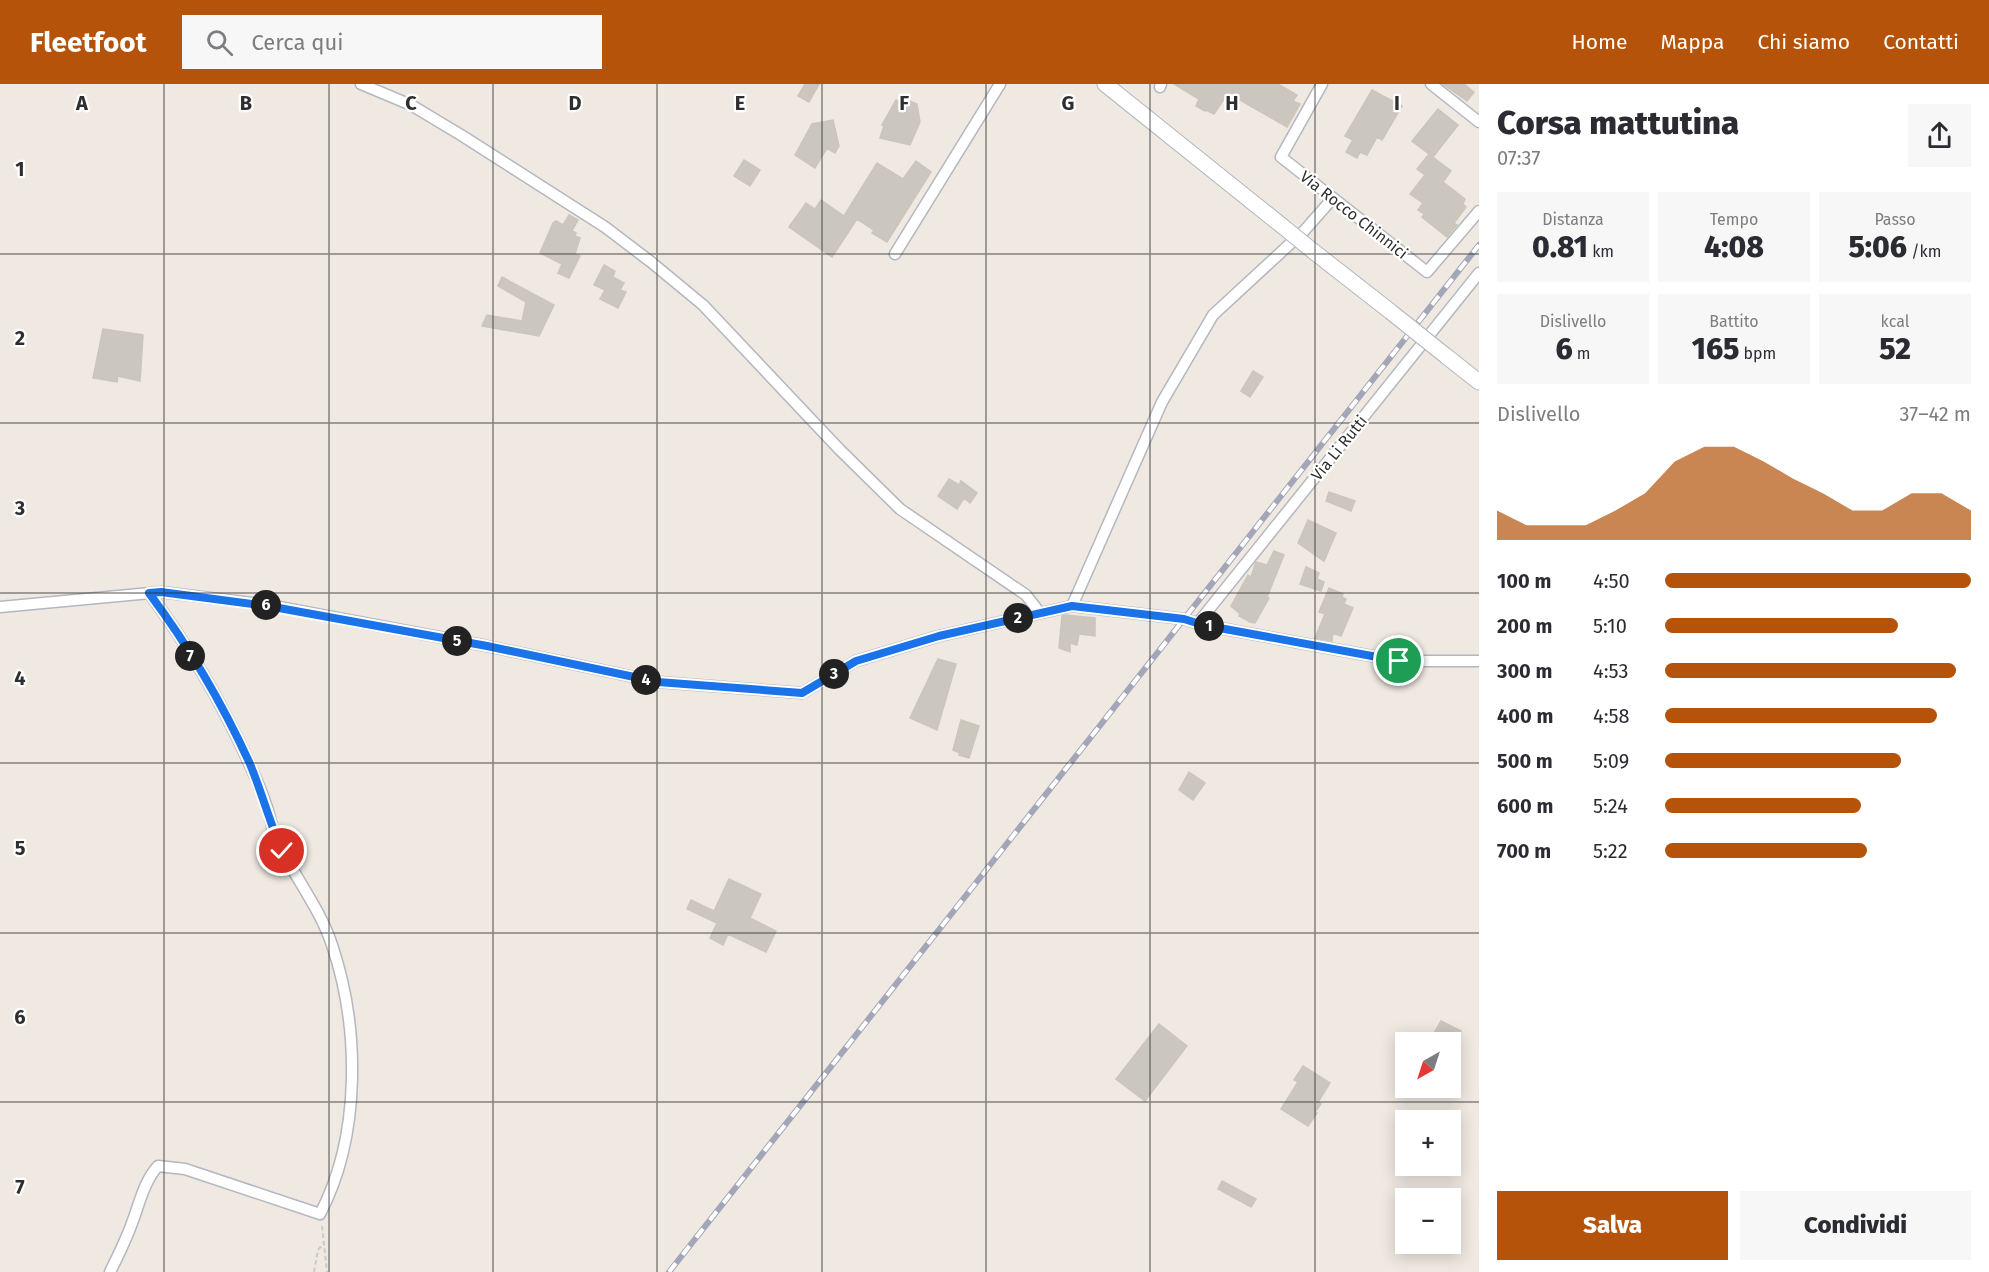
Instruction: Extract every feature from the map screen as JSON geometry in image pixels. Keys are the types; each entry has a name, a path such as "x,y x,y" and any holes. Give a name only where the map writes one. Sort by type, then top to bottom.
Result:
{"main road":[{"path":"1105,84 1479,382"}],"street":[{"path":"361,84 411,105 461,135 605,227 651,262 703,305 839,449 900,509 1026,595 1040,613"},
{"path":"895,254 1000,84"},
{"name":"Via Rocco Chinnici","path":"1322,84 1281,157 1427,272 1479,211"},
{"path":"1431,84 1479,122"},
{"path":"1072,606 1162,402 1213,315 1305,231 1333,198"},
{"name":"Via Li Rutti","path":"1198,623 1479,273"},
{"path":"0,607 161,592 268,606 487,646 658,682 802,693 856,661 939,636 1072,606 1184,619 1399,661 1479,661"},
{"path":"110,1272 152,1172 158,1166 185,1169 320,1214 331,1194 339,1171 350,1107 353,1047 344,990 332,944 315,906 282,851 249,762 221,706 173,626 149,593"}],"path":[{"path":"320,1214 327,1272"},
{"path":"314,1272 318,1250 324,1243"}],"building":[{"path":"805,84 819,84 809,102 798,96"},
{"path":"1174,84 1278,84 1297,95 1293,101 1300,104 1287,127 1228,93 1214,114 1205,111 1196,106 1199,99"},
{"path":"1443,84 1464,84 1474,92 1467,101"},
{"path":"1372,90 1402,106 1382,140 1377,137 1367,155 1360,152 1357,158 1346,152 1353,140 1345,136"},
{"path":"896,100 905,104 907,100 917,104 920,122 910,145 880,138 884,126 882,125"},
{"path":"1438,109 1458,125 1433,157 1412,141"},
{"path":"833,120 839,146 835,153 827,148 815,168 795,155 812,124"},
{"path":"1429,154 1451,171 1443,182 1465,199 1463,204 1466,207 1454,223 1457,225 1447,237 1422,217 1424,214 1418,210 1423,203 1410,194 1425,175 1417,169"},
{"path":"744,160 760,170 750,186 734,176"},
{"path":"916,161 931,172 887,242 872,233 874,230 857,219 832,257 789,227 806,203 815,209 821,200 844,216 877,163 903,179"},
{"path":"569,215 578,220 572,231 580,238 575,254 580,256 569,278 558,273 562,264 540,253 553,223 556,221 563,225"},
{"path":"604,265 615,271 613,277 624,283 620,290 626,292 618,308 600,299 605,290 594,285"},
{"path":"502,277 554,305 539,336 482,326 487,315 522,321 526,302 498,286"},
{"path":"103,329 143,335 140,381 118,376 117,382 93,378"},
{"path":"1253,371 1263,377 1250,397 1241,391"},
{"path":"949,479 959,485 961,481 977,493 970,503 964,498 957,509 938,496"},
{"path":"1329,492 1355,501 1351,511 1326,501"},
{"path":"1308,520 1336,533 1324,561 1298,543"},
{"path":"1274,551 1284,555 1267,597 1269,598 1255,623 1250,622 1239,616 1240,614 1231,606 1248,575 1251,577 1256,562 1267,565"},
{"path":"1306,567 1319,573 1317,579 1324,582 1321,591 1300,584"},
{"path":"1329,588 1343,594 1342,597 1346,599 1344,604 1353,608 1341,636 1333,633 1332,641 1315,638 1325,614 1319,612"},
{"path":"1062,616 1095,618 1095,636 1079,634 1077,645 1070,643 1070,652 1059,648"},
{"path":"938,659 956,664 937,730 910,718"},
{"path":"961,720 979,726 969,758 953,750"},
{"path":"1189,772 1205,783 1193,800 1179,790"},
{"path":"729,879 761,894 750,918 776,931 766,952 728,934 723,945 710,938 717,923 687,909 691,900 714,911"},
{"path":"1441,1021 1461,1031 1460,1032 1435,1032"},
{"path":"1159,1024 1187,1046 1145,1101 1116,1079"},
{"path":"1303,1066 1330,1083 1318,1102 1321,1104 1315,1112 1317,1113 1308,1126 1281,1109 1298,1082 1294,1080"},
{"path":"1222,1181 1256,1199 1251,1207 1218,1189"}],"railway":[{"path":"669,1272 1479,245"}],"route":[{"path":"282,851 249,762 221,706 173,626 149,593 161,592 268,606 487,646 658,682 802,693 856,661 939,636 1072,606 1184,619 1203,625 1399,661"}]}
